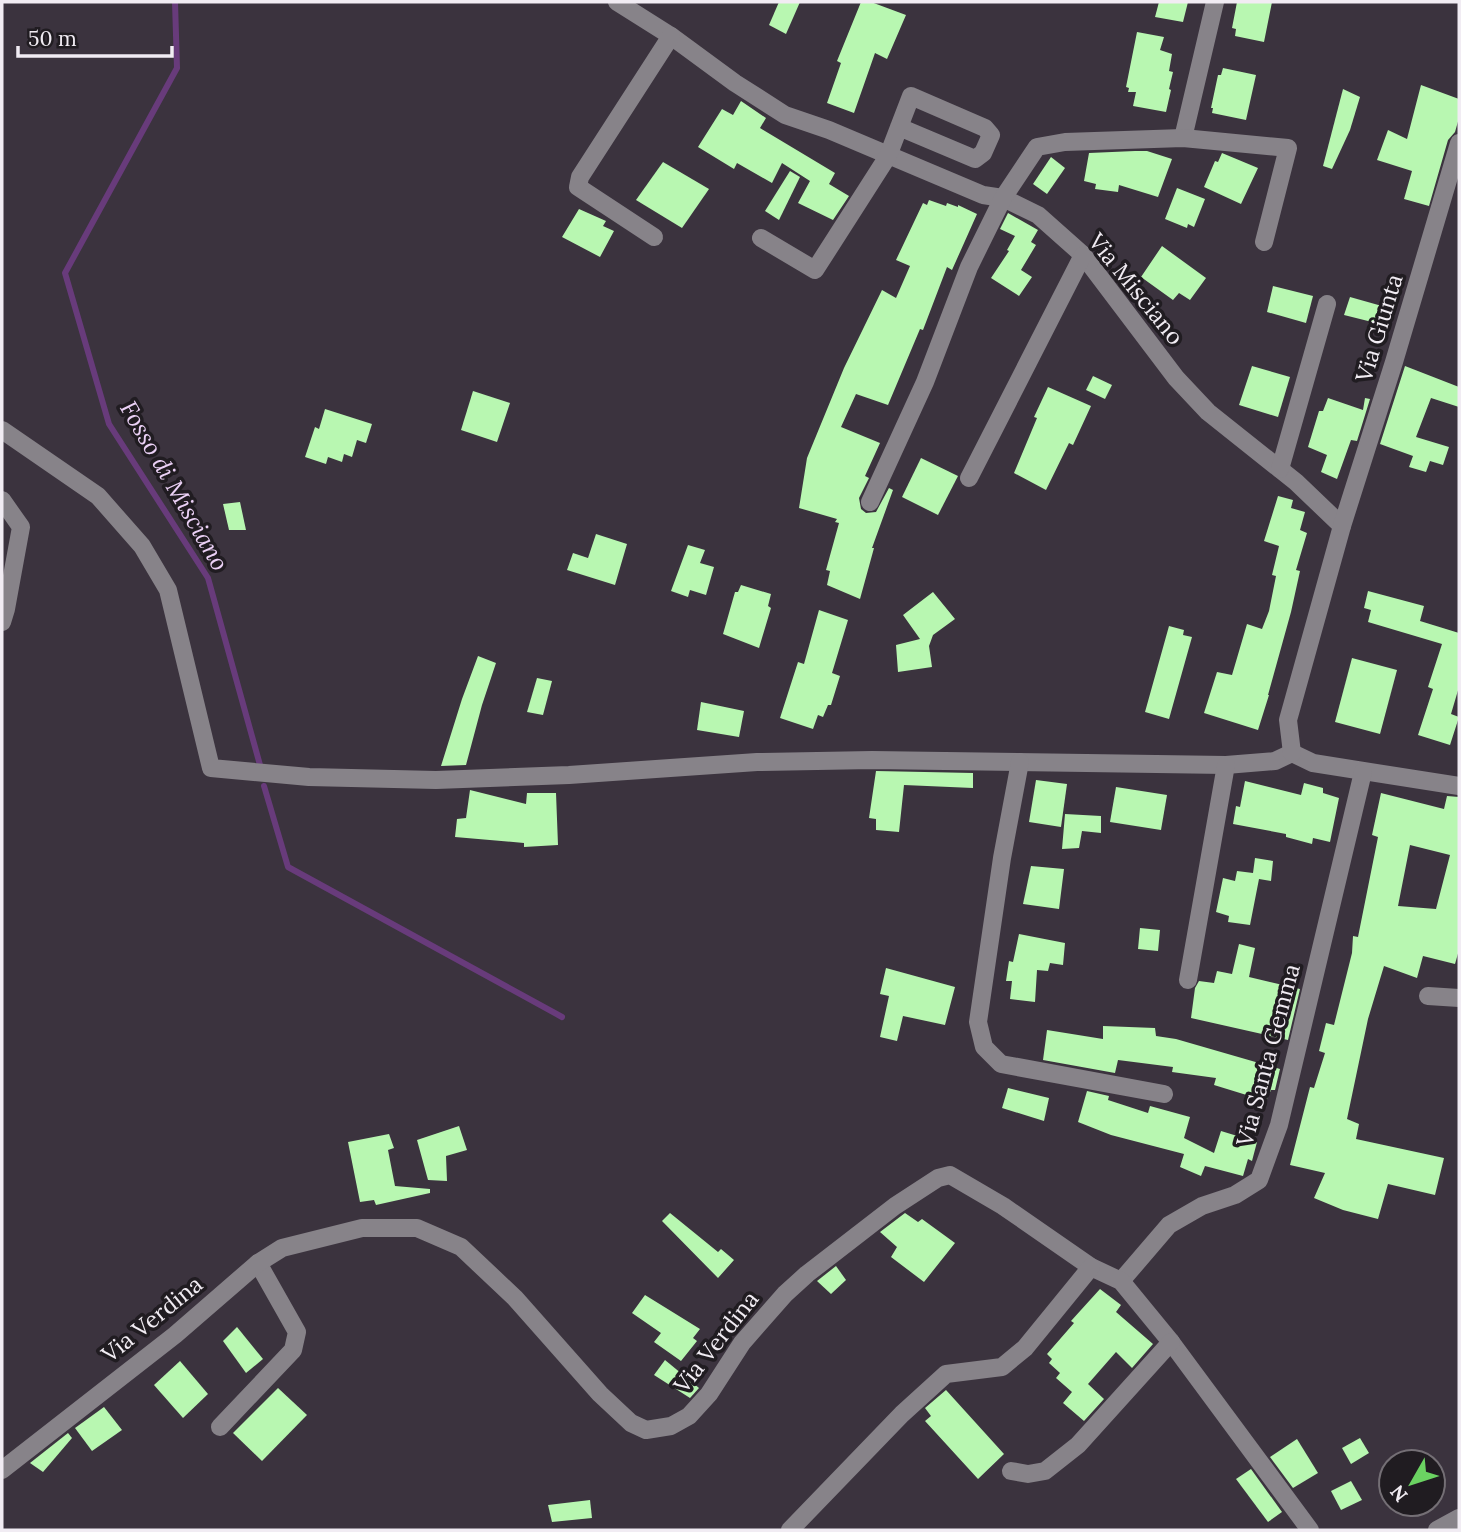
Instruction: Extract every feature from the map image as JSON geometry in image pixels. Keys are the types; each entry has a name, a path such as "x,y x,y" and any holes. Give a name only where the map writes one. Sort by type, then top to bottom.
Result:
{"street":[{"name":"Via Misciano","path":"617,2 785,115 829,130 983,195 1003,198 1038,215 1083,255 1176,378 1208,412 1280,469 1342,526"},
{"path":"1183,138 1214,2"},
{"path":"654,237 578,187 580,177 671,36"},
{"path":"761,238 815,270 888,156 899,127 911,96 985,128 991,135 983,153 975,159 899,127"},
{"path":"870,502 925,382 969,267 1003,198 1037,147 1065,142 1183,138 1288,148 1265,242"},
{"name":"Via Giunta","path":"1342,526 1395,362 1459,143"},
{"path":"970,478 1083,255"},
{"path":"1280,469 1327,304"},
{"path":"2,430 99,496 142,546 168,590 211,768 309,777 436,780 569,775 757,762 872,760 1226,765 1275,761 1292,753"},
{"path":"2,500 21,527 2,622"},
{"path":"1292,753 1288,720 1342,526"},
{"path":"1292,753 1313,763 1459,786"},
{"path":"1020,762 1002,858 978,1021 984,1047 1001,1064 1164,1094"},
{"path":"1188,980 1226,765"},
{"name":"Via Santa Gemma","path":"1121,1281 1169,1225 1202,1206 1235,1195 1259,1180 1279,1125 1363,772"},
{"path":"1429,996 1459,998"},
{"name":"Via Verdina","path":"2,1470 175,1335 258,1263 282,1248 362,1228 417,1228 461,1247 515,1298 600,1394 631,1423 646,1430 671,1426 690,1416 709,1394 742,1343 785,1294 895,1206 938,1178 950,1175 1003,1206 1091,1267 1121,1281 1171,1342 1310,1530"},
{"path":"220,1427 293,1350 297,1332 258,1263"},
{"path":"790,1530 902,1414 946,1374 1002,1367 1025,1348 1091,1267"},
{"path":"1011,1471 1028,1474 1045,1471 1078,1445 1171,1342"},
{"path":"1437,1530 1459,1518"}],"building":[{"path":"779,2 800,2 786,34 769,25"},
{"path":"861,2 871,2 906,15 887,59 875,53 854,113 827,103 841,63 837,61"},
{"path":"1159,2 1188,2 1183,22 1155,17"},
{"path":"1237,2 1272,2 1264,42 1235,36 1236,29 1232,28"},
{"path":"1137,32 1164,37 1160,50 1172,54 1169,71 1173,72 1166,112 1133,106 1136,92 1128,92 1129,88 1126,87"},
{"path":"1223,68 1256,75 1246,120 1212,113 1218,75 1221,75"},
{"path":"1421,85 1459,99 1459,118 1455,132 1448,140 1429,206 1404,199 1412,171 1377,160 1388,130 1407,139"},
{"path":"1343,89 1360,97 1350,130 1332,169 1323,166"},
{"path":"741,101 766,118 760,128 835,173 829,184 849,196 833,220 798,203 810,181 782,163 772,183 737,163 734,169 698,147 722,109 733,115"},
{"path":"1147,151 1172,159 1158,197 1119,185 1118,192 1095,189 1096,184 1084,181 1089,153"},
{"path":"1222,153 1258,168 1241,204 1204,187 1215,161 1218,162"},
{"path":"1051,157 1065,168 1047,194 1033,184"},
{"path":"663,162 709,189 682,228 636,200"},
{"path":"790,171 800,177 779,220 765,211"},
{"path":"1177,188 1205,199 1194,227 1188,224 1187,228 1165,219"},
{"path":"929,200 946,206 947,203 958,205 977,214 952,270 947,267 923,330 920,329 888,405 856,394 841,427 880,443 865,476 869,478 859,498 861,509 866,513 876,512 889,488 893,490 872,548 860,599 827,585 830,571 826,570 839,523 835,522 837,519 799,508 807,458 844,368 882,290 896,298 910,266 896,260 923,203 927,205"},
{"path":"579,209 606,221 603,226 614,231 600,257 562,237"},
{"path":"1008,213 1038,230 1031,242 1036,245 1021,270 1032,277 1019,296 991,278 1009,251 1007,250 1015,236 1000,229"},
{"path":"1162,246 1206,278 1190,300 1179,293 1173,300 1141,277"},
{"path":"1273,286 1313,296 1306,323 1267,312"},
{"path":"1350,297 1389,308 1384,325 1344,315"},
{"path":"1252,366 1290,377 1278,417 1239,405"},
{"path":"1405,366 1459,387 1459,407 1431,398 1416,437 1449,447 1443,465 1430,461 1426,472 1409,467 1413,456 1380,444"},
{"path":"1093,376 1112,385 1105,399 1086,390"},
{"path":"1048,387 1091,406 1073,445 1069,443 1046,490 1014,473"},
{"path":"473,391 510,403 497,442 461,430"},
{"path":"1328,398 1363,410 1365,398 1370,399 1357,441 1351,440 1337,479 1321,472 1327,455 1308,447 1319,411 1323,411"},
{"path":"325,409 372,424 366,443 357,440 352,457 344,454 342,462 328,457 326,464 305,457 315,427 319,429"},
{"path":"921,458 958,476 938,515 902,497"},
{"path":"1278,496 1293,500 1291,508 1305,512 1300,530 1307,533 1296,570 1300,571 1291,612 1258,730 1204,713 1217,672 1232,675 1247,624 1262,629 1269,611 1276,576 1272,575 1279,546 1264,541"},
{"path":"240,502 246,530 229,530 223,504"},
{"path":"596,534 627,544 615,585 567,570 573,553 588,558"},
{"path":"688,545 705,550 700,563 714,567 706,595 690,590 688,597 671,591"},
{"path":"741,585 771,594 768,606 771,608 759,648 723,634 735,592 738,592"},
{"path":"1368,591 1424,606 1420,621 1459,633 1459,687 1451,714 1459,717 1450,745 1418,735 1433,689 1428,687 1442,644 1368,622 1371,610 1364,608"},
{"path":"933,592 955,619 933,635 929,646 932,667 898,672 896,645 920,639 903,615"},
{"path":"819,610 848,620 832,673 840,676 831,705 828,705 823,717 818,715 813,729 780,718 798,662 804,664"},
{"path":"1169,626 1184,630 1183,635 1192,637 1169,719 1145,712"},
{"path":"478,656 496,663 466,765 441,766 462,699"},
{"path":"1352,658 1397,670 1380,734 1335,722"},
{"path":"537,678 552,681 543,715 527,712"},
{"path":"701,702 744,711 739,737 697,730"},
{"path":"876,771 973,773 973,788 904,785 899,832 876,830 876,819 869,818"},
{"path":"1036,780 1067,784 1061,827 1029,822"},
{"path":"1245,781 1301,795 1304,783 1323,788 1323,793 1339,798 1330,842 1313,838 1312,844 1286,837 1286,834 1233,824 1236,806 1240,807"},
{"path":"1116,787 1167,795 1161,830 1110,822"},
{"path":"470,790 526,804 527,793 556,793 558,845 524,847 524,843 455,837 457,819 466,818"},
{"path":"1381,793 1444,809 1447,796 1459,797 1459,950 1455,964 1423,956 1417,978 1384,966 1368,1019 1347,1119 1359,1124 1356,1139 1444,1158 1435,1195 1388,1184 1378,1219 1343,1210 1314,1198 1325,1173 1290,1165 1310,1087 1314,1088 1325,1053 1319,1051 1326,1023 1334,1025 1352,953 1353,936 1358,937 1378,837 1372,835","holes":["1410,845 1450,855 1436,909 1398,906"]},
{"path":"1065,814 1101,816 1101,833 1082,831 1079,848 1062,849"},
{"path":"1255,858 1273,861 1271,881 1259,879 1250,925 1228,922 1229,916 1216,912 1223,878 1235,881 1237,871 1253,873"},
{"path":"1031,866 1064,869 1059,909 1023,904"},
{"path":"1140,928 1160,930 1158,951 1138,949"},
{"path":"1019,934 1065,943 1063,965 1050,963 1048,971 1037,970 1035,1002 1010,999 1012,981 1006,981 1009,961 1013,962"},
{"path":"1239,944 1255,948 1249,977 1300,989 1288,1040 1191,1018 1195,988 1199,981 1214,983 1217,971 1232,974"},
{"path":"886,968 955,987 945,1025 903,1016 897,1041 880,1037 889,996 880,994"},
{"path":"1103,1026 1155,1028 1156,1036 1176,1039 1280,1069 1275,1090 1271,1090 1266,1101 1214,1085 1216,1078 1172,1072 1173,1067 1118,1060 1115,1073 1043,1060 1047,1030 1103,1039"},
{"path":"1008,1088 1049,1098 1044,1121 1002,1108"},
{"path":"1087,1091 1109,1096 1108,1100 1148,1113 1150,1106 1190,1117 1184,1138 1214,1153 1221,1131 1257,1142 1252,1161 1248,1159 1243,1176 1205,1166 1201,1176 1180,1167 1184,1154 1111,1135 1078,1122"},
{"path":"459,1126 467,1150 446,1156 447,1181 428,1180 417,1140"},
{"path":"389,1134 394,1148 388,1150 395,1186 430,1189 430,1193 376,1205 374,1200 360,1202 348,1142"},
{"path":"670,1213 718,1252 721,1249 734,1260 718,1278 662,1221"},
{"path":"905,1213 918,1222 922,1219 955,1243 924,1282 891,1257 897,1247 880,1232"},
{"path":"836,1266 846,1280 831,1294 817,1281"},
{"path":"1100,1289 1121,1305 1116,1312 1153,1344 1132,1368 1116,1352 1088,1384 1104,1399 1084,1421 1063,1403 1072,1392 1056,1378 1060,1373 1049,1363 1052,1359 1047,1354 1074,1323 1071,1321"},
{"path":"645,1295 700,1329 693,1338 697,1341 681,1361 654,1342 661,1333 632,1313"},
{"path":"237,1327 263,1359 246,1373 223,1341"},
{"path":"665,1360 699,1388 690,1398 654,1375"},
{"path":"180,1361 208,1394 183,1418 154,1385"},
{"path":"278,1388 307,1415 262,1461 233,1433"},
{"path":"946,1390 1004,1454 978,1479 925,1421 931,1416 925,1408"},
{"path":"104,1407 122,1430 92,1451 75,1428"},
{"path":"68,1433 72,1438 43,1472 30,1463"},
{"path":"1360,1438 1369,1453 1351,1464 1342,1448"},
{"path":"1297,1439 1318,1473 1293,1488 1270,1457"},
{"path":"1251,1469 1282,1512 1268,1522 1236,1479"},
{"path":"1351,1481 1362,1500 1341,1510 1331,1491"},
{"path":"590,1500 592,1518 552,1522 548,1505"}],"waterway":[{"name":"Fosso di Misciano","path":"175,2 177,68 65,273 109,424 208,578 260,765"},
{"name":"Fosso di Misciano","path":"264,786 288,867 562,1017"}]}
